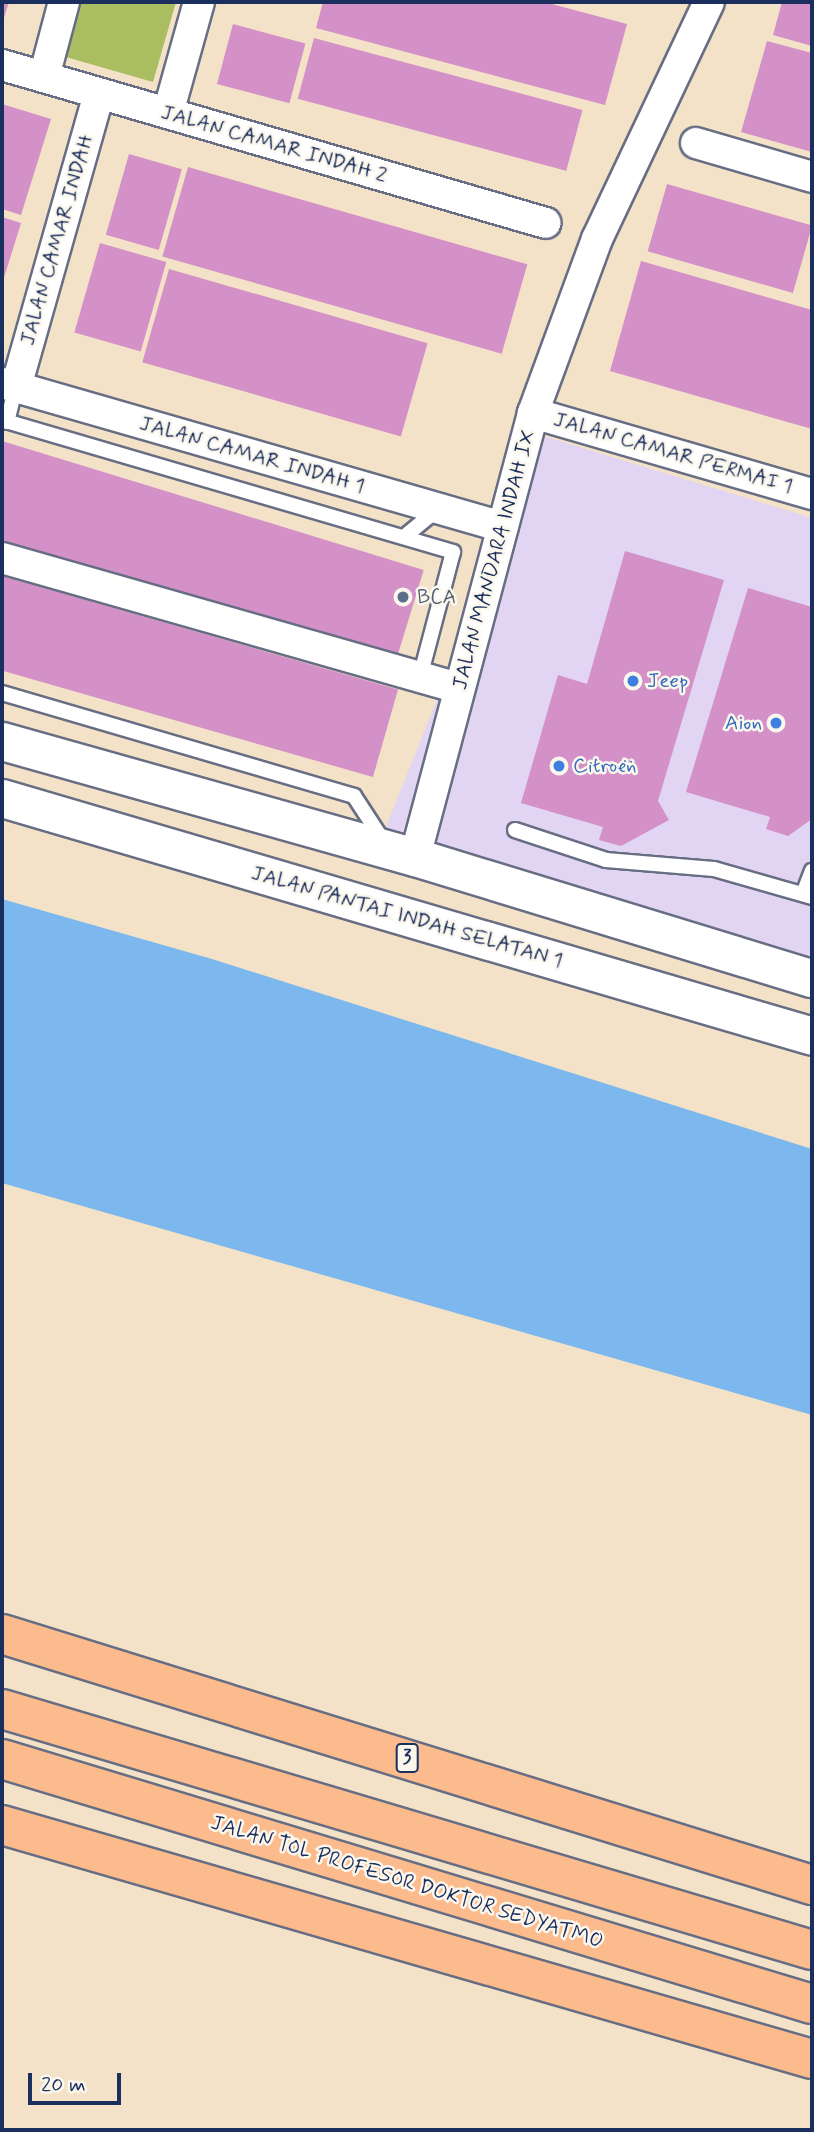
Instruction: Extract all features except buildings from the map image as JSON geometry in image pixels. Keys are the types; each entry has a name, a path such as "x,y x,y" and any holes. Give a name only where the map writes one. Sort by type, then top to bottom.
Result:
{"highway":[{"name":"3","path":"2,1634 812,1885"},
{"path":"2,1709 812,1950"},
{"name":"JALAN TOL PROFESOR DOKTOR SEDYATMO","path":"2,1759 812,2004"},
{"path":"2,1825 514,1969 812,2059"}],"street":[{"path":"44,77 64,2"},
{"path":"168,113 198,2"},
{"name":"JALAN MANDARA INDAH IX","path":"402,853 460,688 533,413 586,267 709,2"},
{"name":"JALAN CAMAR INDAH 2","path":"2,65 546,223"},
{"name":"JALAN CAMAR INDAH","path":"9,385 99,93"},
{"path":"696,143 812,177"},
{"name":"JALAN CAMAR INDAH 1","path":"9,385 503,527"},
{"name":"JALAN CAMAR PERMAI 1","path":"533,413 812,494"},
{"path":"2,558 460,688"},
{"path":"2,741 402,853 812,978"},
{"name":"JALAN PANTAI INDAH SELATAN 1","path":"2,799 812,1036"}],"lane":[{"path":"9,385 4,421 453,552 420,677"},
{"path":"404,537 439,509"},
{"path":"2,693 354,796 402,853"},
{"path":"514,830 606,860 714,869 807,895 812,871"}],"shaded area":[{"path":"543,436 812,518 812,988 373,859"}],"green space":[{"path":"58,2 176,2 153,82 45,51"}],"water":[{"path":"2,899 212,959 812,1149 812,1415 2,1183"}],"place":[{"name":"BCA","path":"403,597"},
{"name":"Jeep","path":"633,681"},
{"name":"Aion","path":"776,723"},
{"name":"Citroën","path":"559,766"}]}
